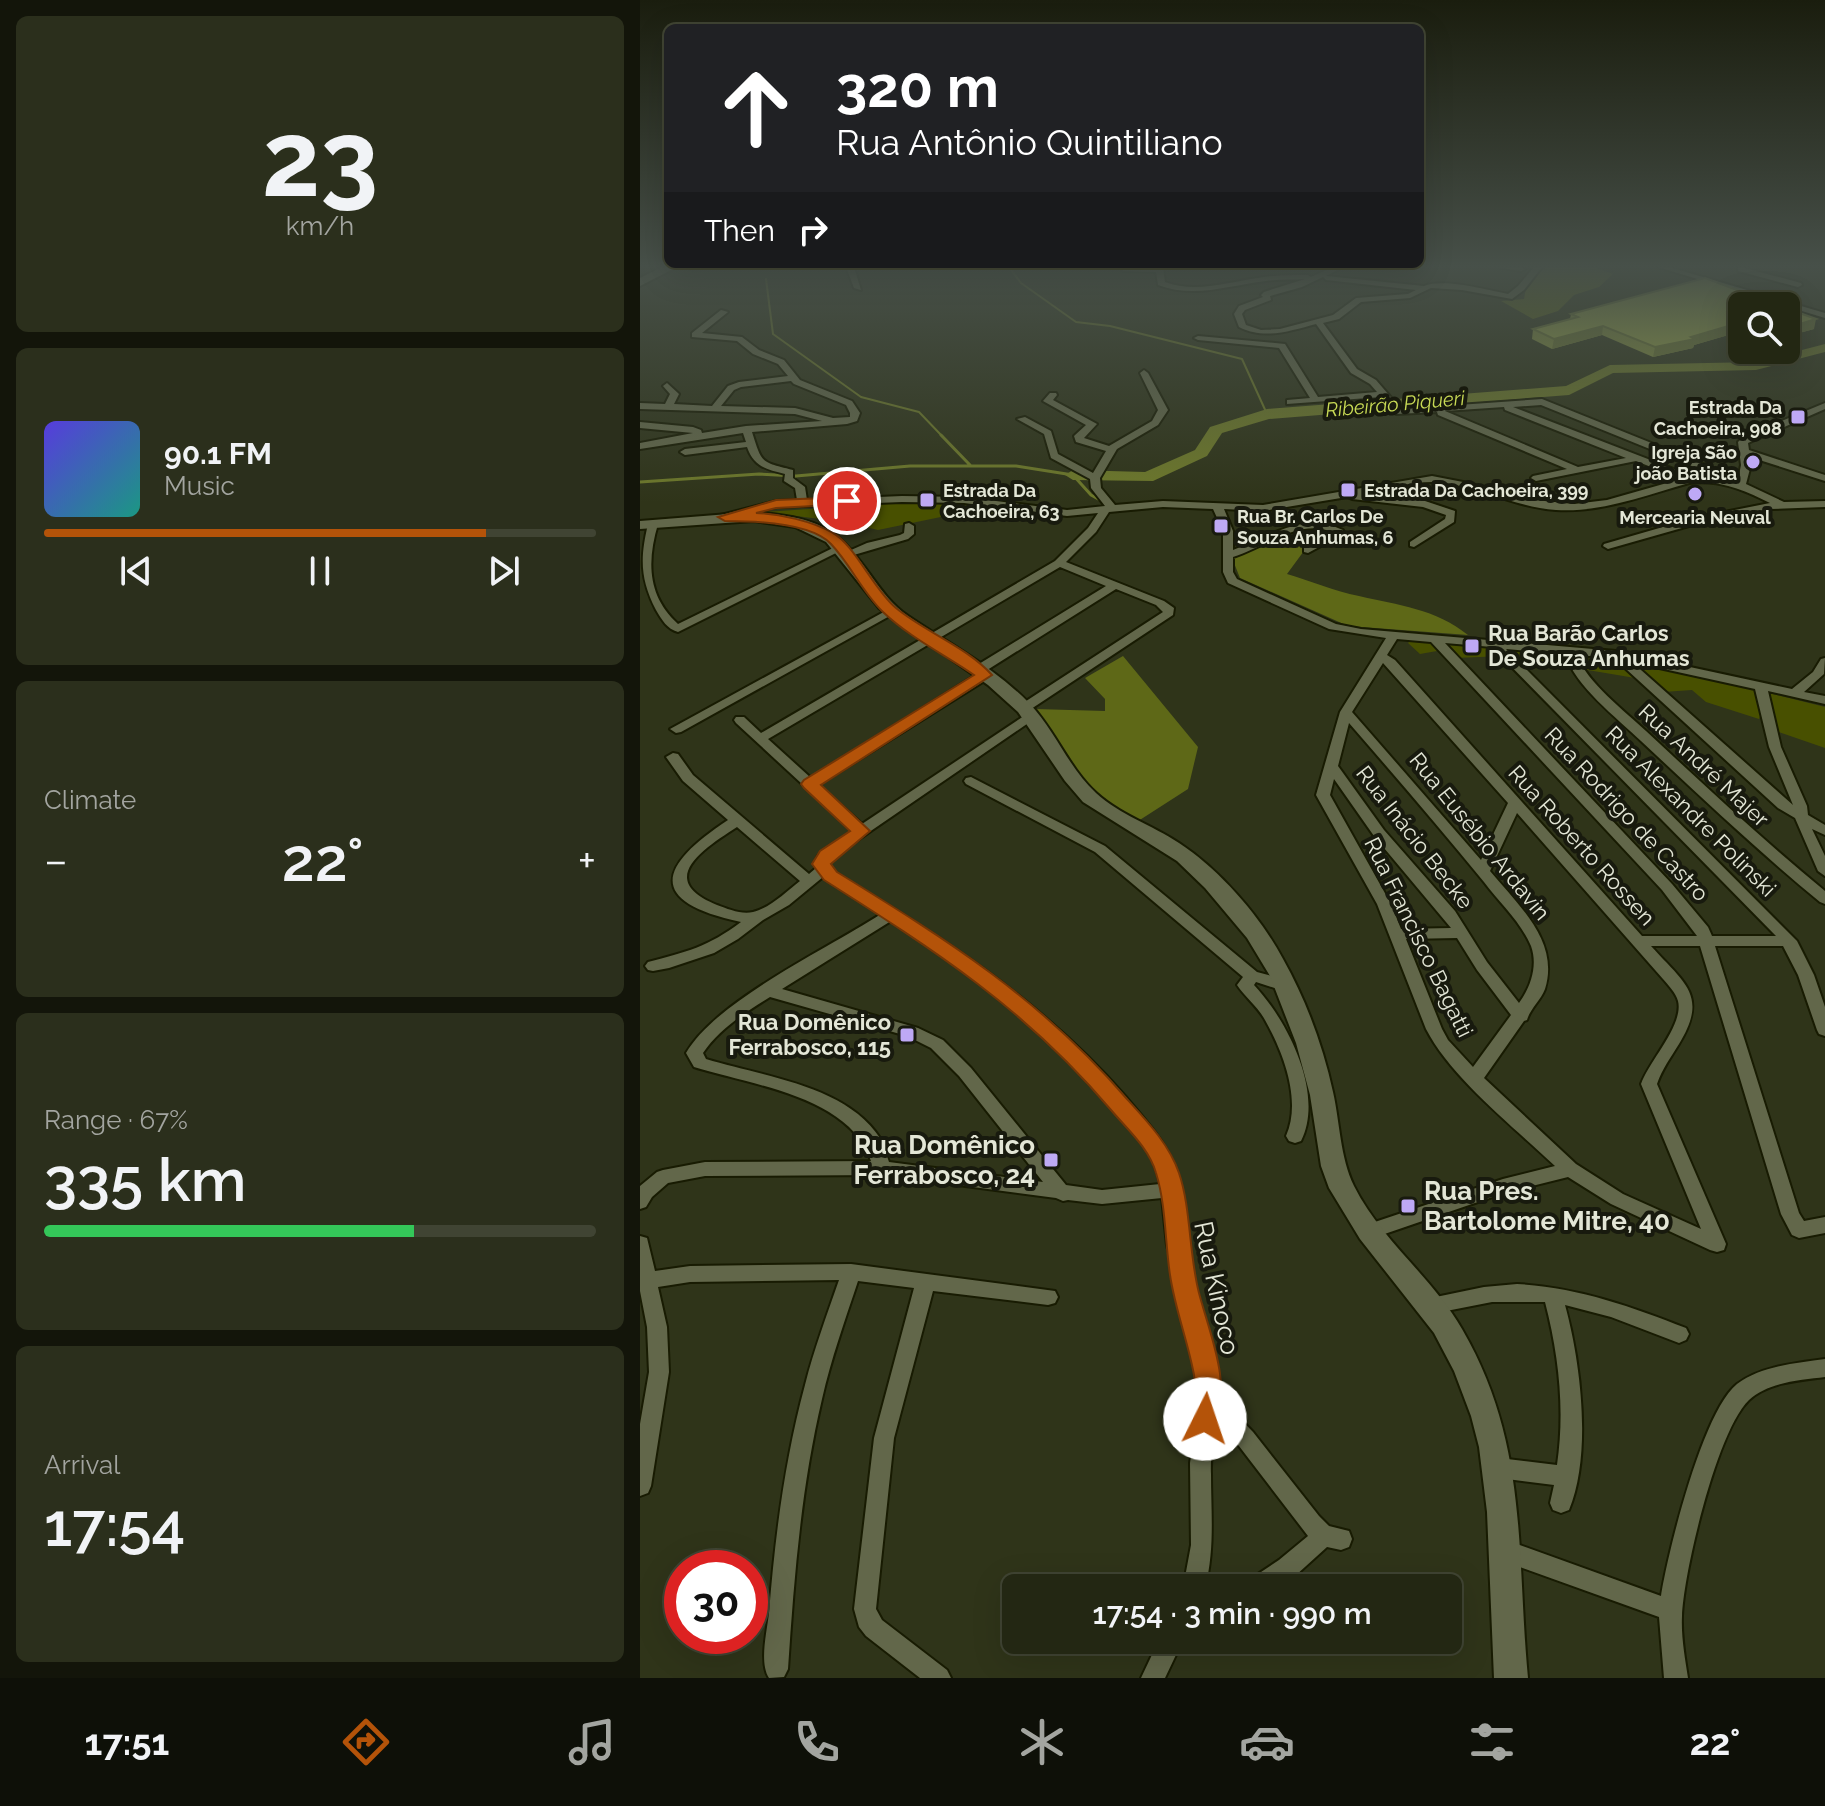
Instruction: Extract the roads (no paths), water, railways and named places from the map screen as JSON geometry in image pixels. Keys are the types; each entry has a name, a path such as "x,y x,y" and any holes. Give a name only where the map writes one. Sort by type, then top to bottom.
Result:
{"main road":[{"path":"647,524 757,516 791,521 826,534 844,551 862,579 891,611 981,673 1028,713 1085,793 1111,813 1170,847 1209,879 1269,953 1284,985 1320,1085 1333,1167 1355,1212 1451,1335 1487,1420 1499,1468 1511,1678"}],"street":[{"path":"747,345 781,362 791,378"},
{"path":"1275,345 1282,346 1316,400"},
{"path":"1336,345 1354,371 1373,382 1401,413 1542,402 1740,483 1781,504"},
{"path":"1109,510 1096,488 1095,478 1111,449 1160,418 1162,403 1144,373"},
{"path":"640,446 746,429 838,423 854,419 855,413 849,403 791,378 731,388 713,410"},
{"path":"667,386 675,394 668,407"},
{"path":"1290,402 1383,394"},
{"path":"1053,395 1048,401 1092,424 1079,436 1079,440 1111,449"},
{"path":"1503,406 1690,480 1740,483"},
{"path":"1740,483 1746,472 1743,442 1750,436 1825,406"},
{"path":"642,408 795,411 820,415 838,423"},
{"path":"1437,411 1580,471"},
{"path":"1022,419 1048,433 1052,452 1059,460 1095,478"},
{"path":"640,425 693,430 698,432 697,437"},
{"path":"746,429 762,465 789,476 800,487 802,503"},
{"path":"685,452 751,444"},
{"path":"1744,452 1825,478"},
{"path":"1536,478 1634,459"},
{"path":"725,517 763,506 949,499 1053,512 1163,504 1218,508 1272,507 1432,479 1519,502 1566,507 1655,492 1690,480"},
{"path":"1336,495 1425,504 1451,513 1450,520 1414,544"},
{"path":"1608,546 1684,524 1781,504 1825,504"},
{"path":"1218,508 1228,531 1229,577 1237,584 1333,627 1393,636 1616,655 1825,700"},
{"path":"761,738 1059,563 1109,510"},
{"path":"647,524 642,577 654,601 673,627 678,629 844,551 904,537 909,534 909,526"},
{"path":"1228,555 1288,530 1327,527 1339,532 1308,550"},
{"path":"653,966 703,954 722,945 824,869 821,864 827,855 1169,613 1168,608 1160,603 1059,563"},
{"path":"810,784 1115,585"},
{"path":"676,729 891,611"},
{"name":"Rua Inácio Becke","path":"1393,636 1346,712 1330,764 1379,833 1436,897 1521,1016"},
{"name":"Rua Rodrigo de Castro","path":"1434,638 1697,922 1790,1214 1799,1230 1825,1225"},
{"name":"Rua Alexandre Polinski","path":"1495,644 1789,941 1806,975 1825,1030"},
{"name":"Rua André Majer","path":"1569,649 1576,669 1608,702 1746,833 1825,899"},
{"path":"1616,655 1783,805 1825,831"},
{"name":"Rua Roberto Rossen","path":"1381,656 1391,663 1668,975 1686,1003 1670,1047 1649,1082 1717,1244"},
{"path":"1794,694 1818,674 1825,662"},
{"path":"1761,687 1775,747 1825,871"},
{"name":"Rua Eusébio Ardavin","path":"1346,712 1384,752 1483,871 1533,935 1540,953 1542,968 1537,990 1474,1079"},
{"path":"740,720 861,831"},
{"path":"673,757 688,778 808,881"},
{"name":"Rua Francisco Bagatti","path":"1330,764 1325,801 1362,862 1442,1044 1474,1079 1570,1169 1617,1199 1717,1244"},
{"path":"971,781 1100,849 1252,976 1284,985"},
{"path":"1483,871 1514,804"},
{"path":"736,821 688,854 679,867 675,882 677,891 689,902 740,917 757,917"},
{"name":"Rua Kinoco","path":"824,869 1010,996 1071,1050 1153,1144 1163,1160 1174,1234 1199,1333 1209,1401 1201,1442 1203,1519 1200,1574"},
{"path":"882,1168 881,1156 866,1130 836,1107 709,1067 696,1058 696,1047 706,1036 770,991 892,913"},
{"path":"1396,934 1461,933"},
{"path":"1637,941 1789,941"},
{"path":"1252,976 1245,985 1274,1022 1296,1080 1302,1117 1295,1136"},
{"path":"770,991 878,1021 937,1044 965,1072 1063,1194"},
{"path":"642,1196 663,1177 684,1171 882,1168 1102,1197 1169,1190"},
{"path":"1370,1231 1503,1186 1570,1169"},
{"path":"640,1244 643,1280 657,1327 659,1372 640,1486"},
{"path":"643,1280 690,1274 851,1272 1048,1297"},
{"path":"776,1669 784,1547 802,1444 812,1398 851,1272"},
{"path":"925,1283 884,1438 865,1609 867,1619 874,1628 939,1678"},
{"path":"1431,1306 1493,1293 1552,1294 1607,1306 1679,1334"},
{"path":"1552,1294 1568,1357 1573,1441 1561,1503"},
{"path":"1676,1678 1670,1610 1697,1491 1725,1417 1741,1392 1777,1376 1825,1368"},
{"path":"1209,1401 1227,1416 1295,1506 1333,1537 1278,1574"},
{"path":"1499,1468 1568,1477"},
{"path":"1502,1550 1670,1610"},
{"path":"1153,1678 1164,1654"}],"waterway":[{"path":"789,345 861,397 919,412 943,437"},
{"path":"1187,345 1242,359 1267,414"},
{"name":"Ribeirão Piqueri","path":"1073,475 1147,477 1201,453 1216,430 1267,414 1569,390 1610,369 1756,366 1825,348"},
{"path":"941,435 970,465"},
{"name":"Ribeirão Piqueri","path":"640,482 759,474 796,476 910,466 1016,466 1073,475 1091,495 1102,501"}],"place":[{"name":"Estrada Da Cachoeira, 908","path":"1798,417"},
{"name":"Igreja São joão Batista","path":"1753,462"},
{"name":"Estrada Da Cachoeira, 399","path":"1348,490"},
{"name":"Mercearia Neuval","path":"1695,494"},
{"name":"Estrada Da Cachoeira, 63","path":"927,500"},
{"name":"Rua Br. Carlos De Souza Anhumas, 6","path":"1221,526"},
{"name":"Rua Barão Carlos De Souza Anhumas","path":"1472,646"},
{"name":"Rua Domênico Ferrabosco, 115","path":"907,1035"},
{"name":"Rua Domênico Ferrabosco, 24","path":"1051,1160"},
{"name":"Rua Pres. Bartolome Mitre, 40","path":"1408,1206"}]}
